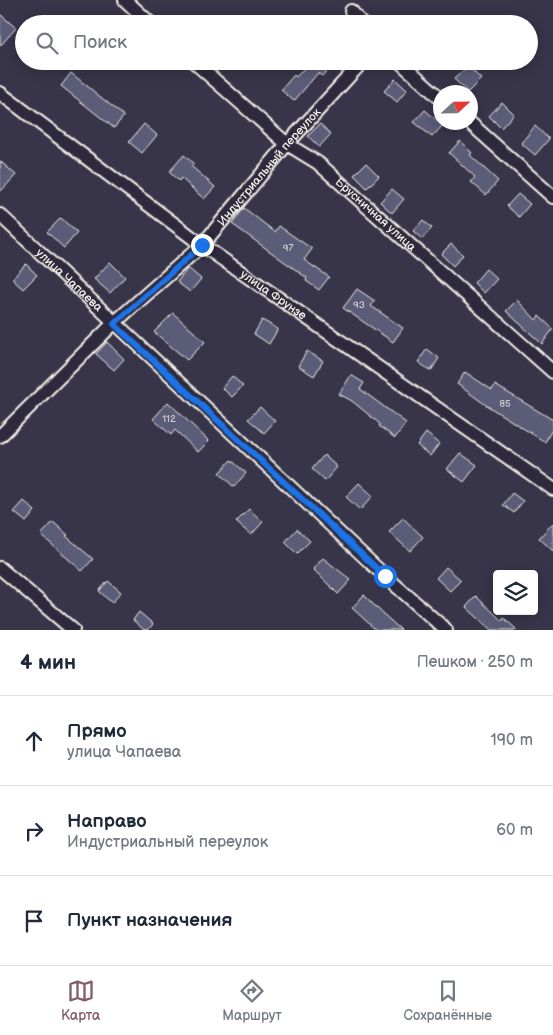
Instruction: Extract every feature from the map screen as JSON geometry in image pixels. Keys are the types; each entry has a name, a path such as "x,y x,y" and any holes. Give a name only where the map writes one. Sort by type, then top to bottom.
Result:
{"street":[{"path":"125,0 141,15"},
{"path":"351,11 354,15"},
{"name":"Брусничная улица","path":"203,70 287,144 318,163 553,372"},
{"name":"Индустриальный переулок","path":"0,436 114,324 202,245 287,144 355,70"},
{"path":"408,70 433,92"},
{"name":"улица Фрунзе","path":"0,93 202,245 553,489"},
{"path":"478,130 553,197"},
{"name":"улица Чапаева","path":"0,216 114,324 446,630"},
{"path":"0,568 72,630"}],"building":[{"path":"0,14 15,29 0,46"},
{"path":"303,70 327,70 322,76 318,73 294,101 281,90 294,75 296,77"},
{"path":"464,70 472,70 481,79 475,85 460,85 454,79"},
{"path":"71,73 124,116 114,128 61,86"},
{"path":"395,79 407,90 397,102 384,91"},
{"path":"502,102 514,114 501,128 489,116"},
{"path":"425,110 433,117 433,130 438,130 432,137 414,122"},
{"path":"144,124 157,135 142,153 129,142"},
{"path":"320,124 331,134 319,147 308,136"},
{"path":"535,126 549,139 535,155 521,143"},
{"path":"460,141 472,153 470,155 498,181 486,195 471,182 475,177 449,153"},
{"path":"184,155 194,164 191,166 215,187 204,199 181,178 179,181 169,172"},
{"path":"0,161 16,175 0,192"},
{"path":"366,163 379,176 367,188 354,175"},
{"path":"392,189 404,199 392,213 380,202"},
{"path":"518,194 530,204 519,217 507,206"},
{"path":"244,208 275,232 279,226 312,249 304,260 329,277 319,290 306,281 307,278 232,224"},
{"path":"61,218 77,233 64,248 47,232"},
{"path":"423,220 432,228 422,239 413,231"},
{"path":"451,244 463,255 453,266 441,254"},
{"path":"110,262 125,277 110,293 94,279"},
{"path":"26,264 37,275 23,289 12,279"},
{"path":"188,268 201,279 190,292 177,282"},
{"path":"486,269 497,279 484,293 474,283"},
{"path":"357,289 375,301 371,306 403,328 393,342 343,308"},
{"path":"517,300 536,320 539,316 553,329 542,344 506,311"},
{"path":"173,313 205,342 187,360 154,332"},
{"path":"262,320 278,329 269,344 254,334"},
{"path":"107,342 124,359 114,370 96,354"},
{"path":"427,349 439,358 431,371 418,362"},
{"path":"307,351 323,361 314,376 298,366"},
{"path":"465,372 492,390 495,385 553,420 553,428 545,442 486,405 457,384"},
{"path":"351,375 364,383 360,389 406,423 395,438 352,401 339,394"},
{"path":"232,376 243,386 232,397 222,388"},
{"path":"168,402 209,441 198,452 175,430 171,435 153,419"},
{"path":"260,407 275,421 264,433 248,419"},
{"path":"426,433 439,444 430,456 417,445"},
{"path":"460,453 477,465 464,482 447,469"},
{"path":"324,455 337,467 325,481 312,469"},
{"path":"231,460 246,473 234,487 219,473"},
{"path":"359,483 373,496 360,510 346,497"},
{"path":"512,493 523,501 514,513 503,505"},
{"path":"24,501 35,511 26,522 14,512"},
{"path":"249,509 263,522 251,535 236,522"},
{"path":"403,518 423,537 410,551 389,532"},
{"path":"53,522 93,559 82,571 41,535"},
{"path":"553,523 553,551 539,538"},
{"path":"297,529 310,541 297,554 285,542"},
{"path":"323,558 351,580 338,594 313,569"},
{"path":"446,567 461,580 450,591 436,578"},
{"path":"108,581 121,592 112,603 99,591"},
{"path":"364,595 401,630 376,630 352,608"},
{"path":"476,596 493,612 493,615 496,615 502,621 504,618 517,630 491,630 466,607"},
{"path":"139,612 153,624 148,630 144,630 133,620"}],"route":[{"path":"202,245 114,324 385,576"}]}
